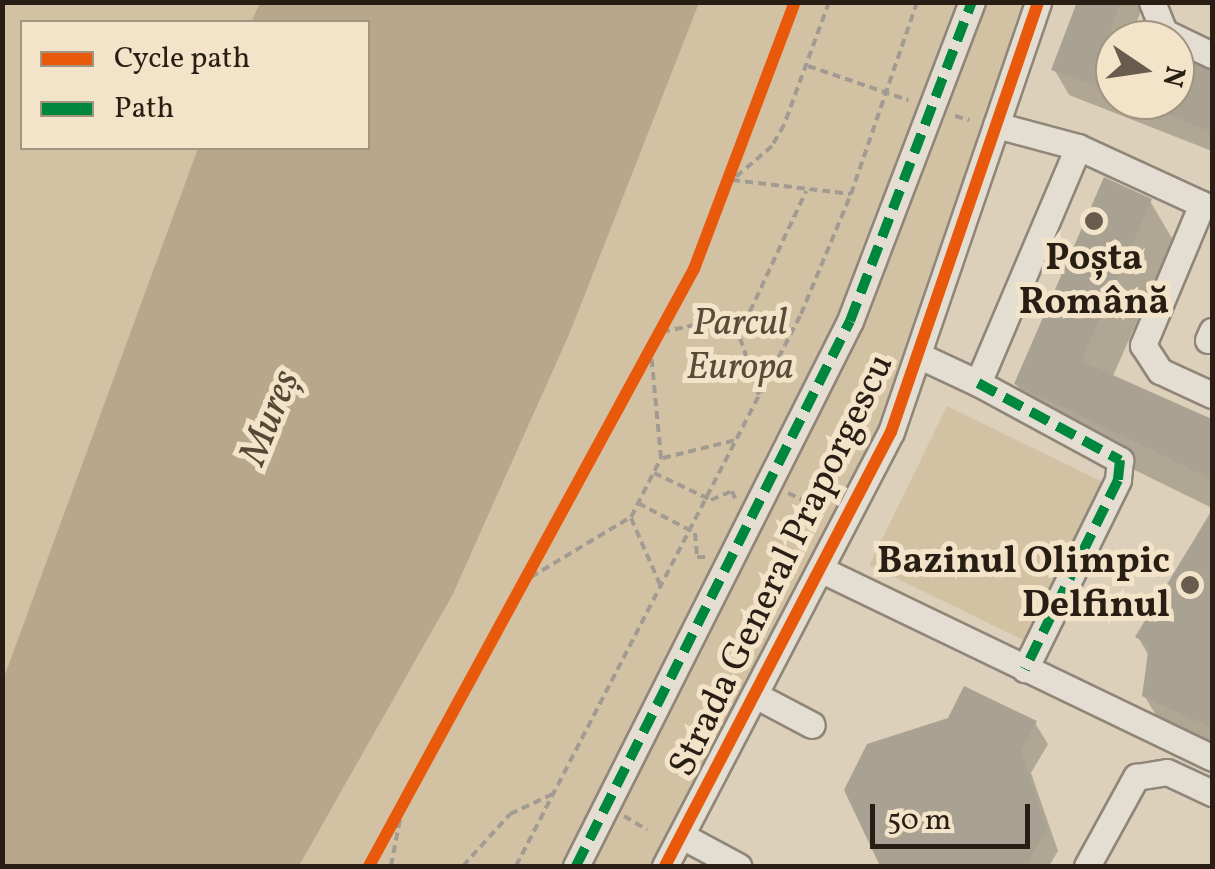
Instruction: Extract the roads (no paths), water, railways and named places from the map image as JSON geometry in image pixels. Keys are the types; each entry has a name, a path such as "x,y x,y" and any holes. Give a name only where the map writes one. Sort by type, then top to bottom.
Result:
{"street":[{"path":"576,866 850,321 972,2"},
{"name":"Strada General Praporgescu","path":"665,866 822,570 920,356 1038,2"},
{"path":"1152,2 1164,32 1212,55"},
{"path":"996,126 1078,147 1207,206 1143,345 1160,371 1212,395"},
{"path":"978,382 1078,147"},
{"path":"920,356 978,382 1120,460 1118,480 1025,669"},
{"path":"822,570 1212,758"},
{"path":"755,695 812,725"},
{"path":"1086,866 1136,777 1167,772 1212,793"},
{"path":"682,836 738,866"}],"water":[{"name":"Mureș","path":"260,3 699,3 571,330 453,594 299,866 3,866 3,680 197,150 370,150 370,20 252,20"}],"place":[{"name":"Poșta Română","path":"1094,221"},
{"name":"Bazinul Olimpic Delfinul","path":"1190,585"}],"park label":[{"name":"Parcul Europa","path":"740,347"}]}
